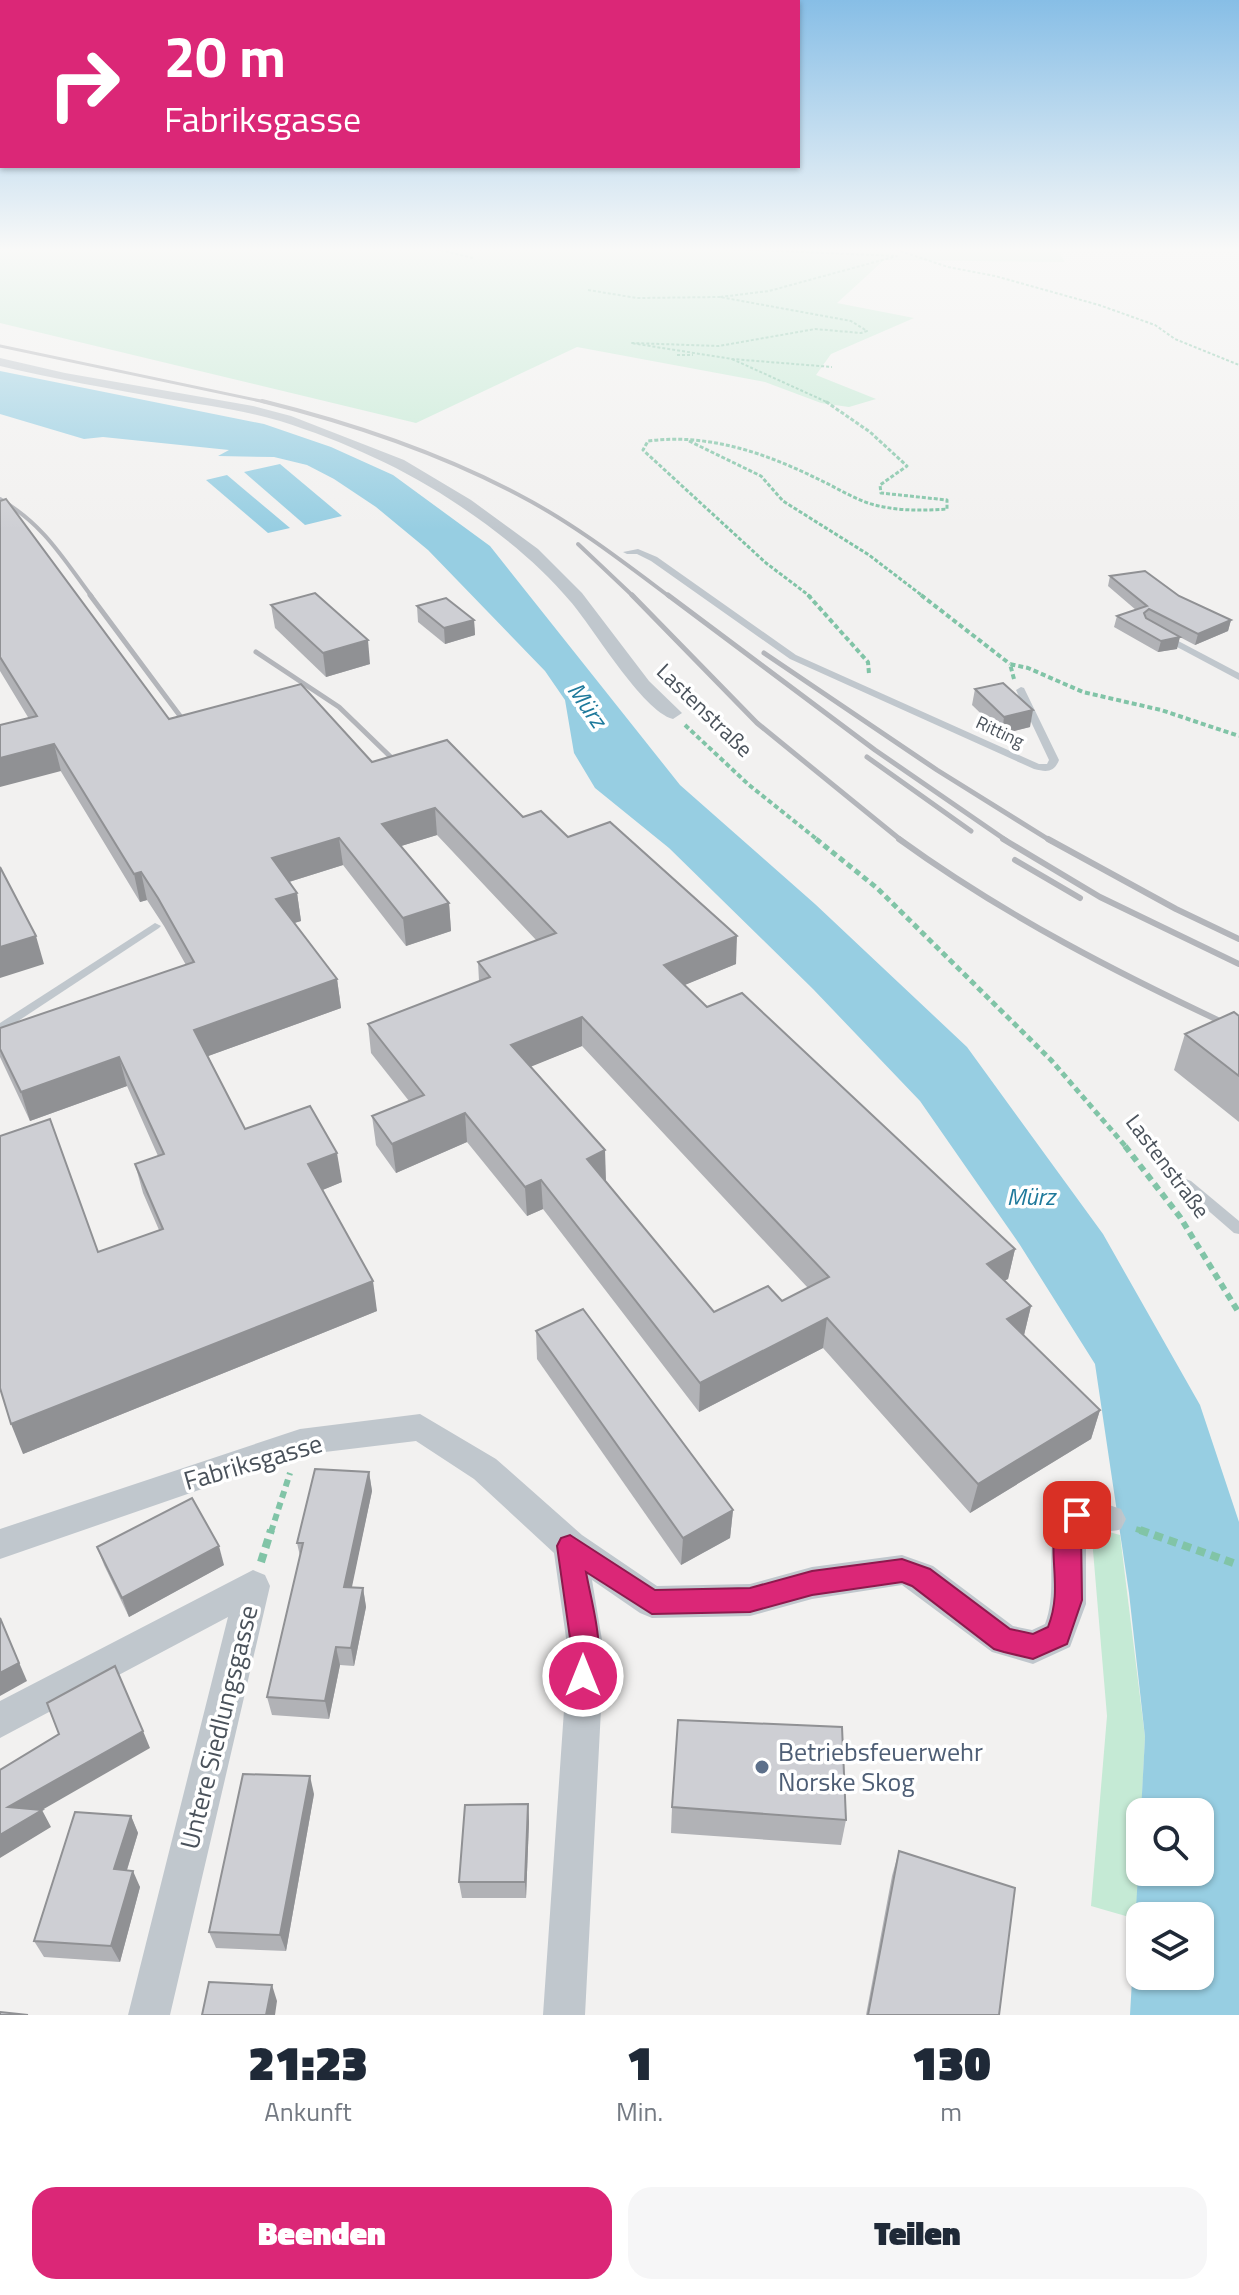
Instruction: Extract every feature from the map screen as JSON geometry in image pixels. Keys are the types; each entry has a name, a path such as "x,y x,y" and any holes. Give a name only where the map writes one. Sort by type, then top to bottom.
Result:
{"street":[{"name":"Lastenstraße","path":"0,362 65,377 248,409 333,436 399,463 466,503 558,569 619,657 673,713"},
{"name":"Fabriksgasse","path":"0,1544 300,1442 420,1427 485,1469 570,1546 652,1602 750,1600 812,1583 902,1570 921,1577 1004,1640 1033,1647 1058,1635 1065,1618 1069,1600 1068,1527 1077,1515 1086,1512 1109,1519"},
{"path":"564,2015 586,1652 570,1546"},
{"path":"0,1720 253,1586"},
{"name":"Untere Siedlungsgasse","path":"149,2015 253,1586"}],"lane":[{"name":"Ritting","path":"627,552 645,554 699,588 793,657 1037,767 1051,767 1054,760 1021,690"},
{"path":"1158,632 1239,677"},
{"path":"0,1029 155,926"},
{"path":"1186,1184 1239,1229"}],"path":[{"path":"741,342 719,346 631,343 732,359 832,367"},
{"path":"1182,342 1239,365"},
{"path":"677,355 706,354"},
{"path":"732,359 738,364 787,380 822,398 861,423 894,451 907,466 880,485 881,493 947,500 947,509 916,511 868,503 786,465 711,441 669,437 648,441 643,450 766,563 814,600 868,662 869,675 850,685"},
{"path":"684,438 761,476 783,501 869,555 1010,664 1028,668 1083,692 1137,704 1239,736"},
{"path":"1010,664 1021,690"},
{"name":"Lastenstraße","path":"673,713 749,785 877,888 1051,1060 1124,1144 1180,1217 1239,1313"},
{"name":"Untere Siedlungsgasse","path":"253,1586 300,1442"},
{"path":"1109,1519 1239,1565"}],"green space":[{"path":"79,342 859,342 831,354 816,375 876,399 849,407 821,403 765,382 577,347 416,423"},
{"path":"1091,1527 1120,1535 1145,1737 1142,1798 1126,1798 1126,1886 1138,1886 1137,1902 1126,1902 1126,1916 1091,1906 1107,1716"}],"water":[{"name":"Mürz","path":"0,371 264,424 331,447 393,475 490,546 680,785 815,904 967,1047 1103,1234 1200,1405 1239,1522 1239,2015 1130,2015 1131,1990 1214,1990 1214,1902 1136,1902 1137,1886 1214,1886 1214,1798 1142,1798 1145,1737 1129,1593 1095,1364 1020,1245 920,1101 813,989 669,848 595,788 574,753 565,700 545,671 428,550 376,507 307,465 274,457 218,456 229,450 103,437 84,439 0,414"},
{"path":"280,464 342,516 305,525 244,472"},
{"path":"227,475 290,528 268,533 206,480"}],"building":[{"path":"6,499 169,719 301,684 372,762 447,740 523,817 541,811 568,837 610,822 737,936 664,965 707,1007 742,993 1015,1249 987,1264 1031,1306 1007,1319 1100,1410 978,1484 827,1318 700,1383 541,1180 525,1187 465,1113 392,1144 372,1116 424,1095 368,1024 490,977 478,962 556,933 435,808 382,824 449,903 403,918 339,838 272,858 297,893 276,899 337,979 194,1030 245,1129 310,1106 337,1153 308,1164 373,1281 11,1424 0,1388 0,1136 50,1119 98,1252 163,1229 135,1164 164,1154 119,1057 21,1092 0,1049 0,1028 194,962 158,898 141,872 134,874 54,744 0,758 0,725 37,716 0,657 0,501","holes":["582,1017 829,1277 782,1301 768,1286 714,1312 587,1159 605,1150 511,1045"]},
{"path":"1145,571 1179,596 1231,620 1198,634 1149,609 1144,613 1146,618 1180,637 1161,641 1117,616 1147,606 1110,576"},
{"path":"315,593 368,640 323,653 271,605"},
{"path":"446,598 474,620 444,628 417,606"},
{"path":"1003,683 1033,710 1004,717 975,689"},
{"path":"0,867 36,936 0,947"},
{"path":"1234,1012 1239,1016 1239,1076 1185,1034"},
{"path":"583,1309 733,1510 683,1538 536,1331"},
{"path":"315,1469 369,1472 344,1587 363,1588 351,1648 336,1647 325,1701 267,1697 303,1543 297,1543"},
{"path":"192,1498 219,1546 122,1598 97,1547"},
{"path":"0,1618 19,1663 0,1673"},
{"path":"115,1666 143,1731 8,1807 42,1810 0,1835 0,1770 59,1734 47,1703"},
{"path":"678,1720 842,1727 846,1820 672,1807"},
{"path":"243,1774 310,1776 280,1935 209,1932"},
{"path":"528,1804 525,1882 459,1882 465,1805"},
{"path":"75,1812 131,1816 114,1869 133,1871 111,1946 34,1941"},
{"path":"899,1851 1015,1888 999,2015 868,2015"},
{"path":"209,1982 272,1985 266,2015 202,2015"},
{"path":"0,2012 28,2015 0,2015"}],"railway":[{"path":"0,346 267,402"},
{"path":"262,401 267,402"},
{"path":"267,402 394,440 457,465 539,506 578,530 670,597"},
{"path":"0,499 41,531 92,597"},
{"path":"578,544 633,596"},
{"path":"90,595 192,732"},
{"path":"668,595 875,750 1007,841"},
{"path":"633,596 757,723 902,841"},
{"path":"256,652 339,707 398,764"},
{"path":"764,653 937,770 1051,841"},
{"path":"867,757 971,831"},
{"path":"899,839 980,894 1064,943 1239,1030"},
{"path":"1003,839 1100,897 1239,964"},
{"path":"1048,839 1176,909 1239,939"},
{"path":"1015,860 1080,898"}],"place":[{"name":"Betriebsfeuerwehr Norske Skog","path":"762,1767"}],"route":[{"path":"583,1676 586,1652 570,1546 652,1602 750,1600 812,1583 902,1570 921,1577 1004,1640 1033,1647 1058,1635 1065,1618 1069,1600 1068,1527 1077,1515"}]}
